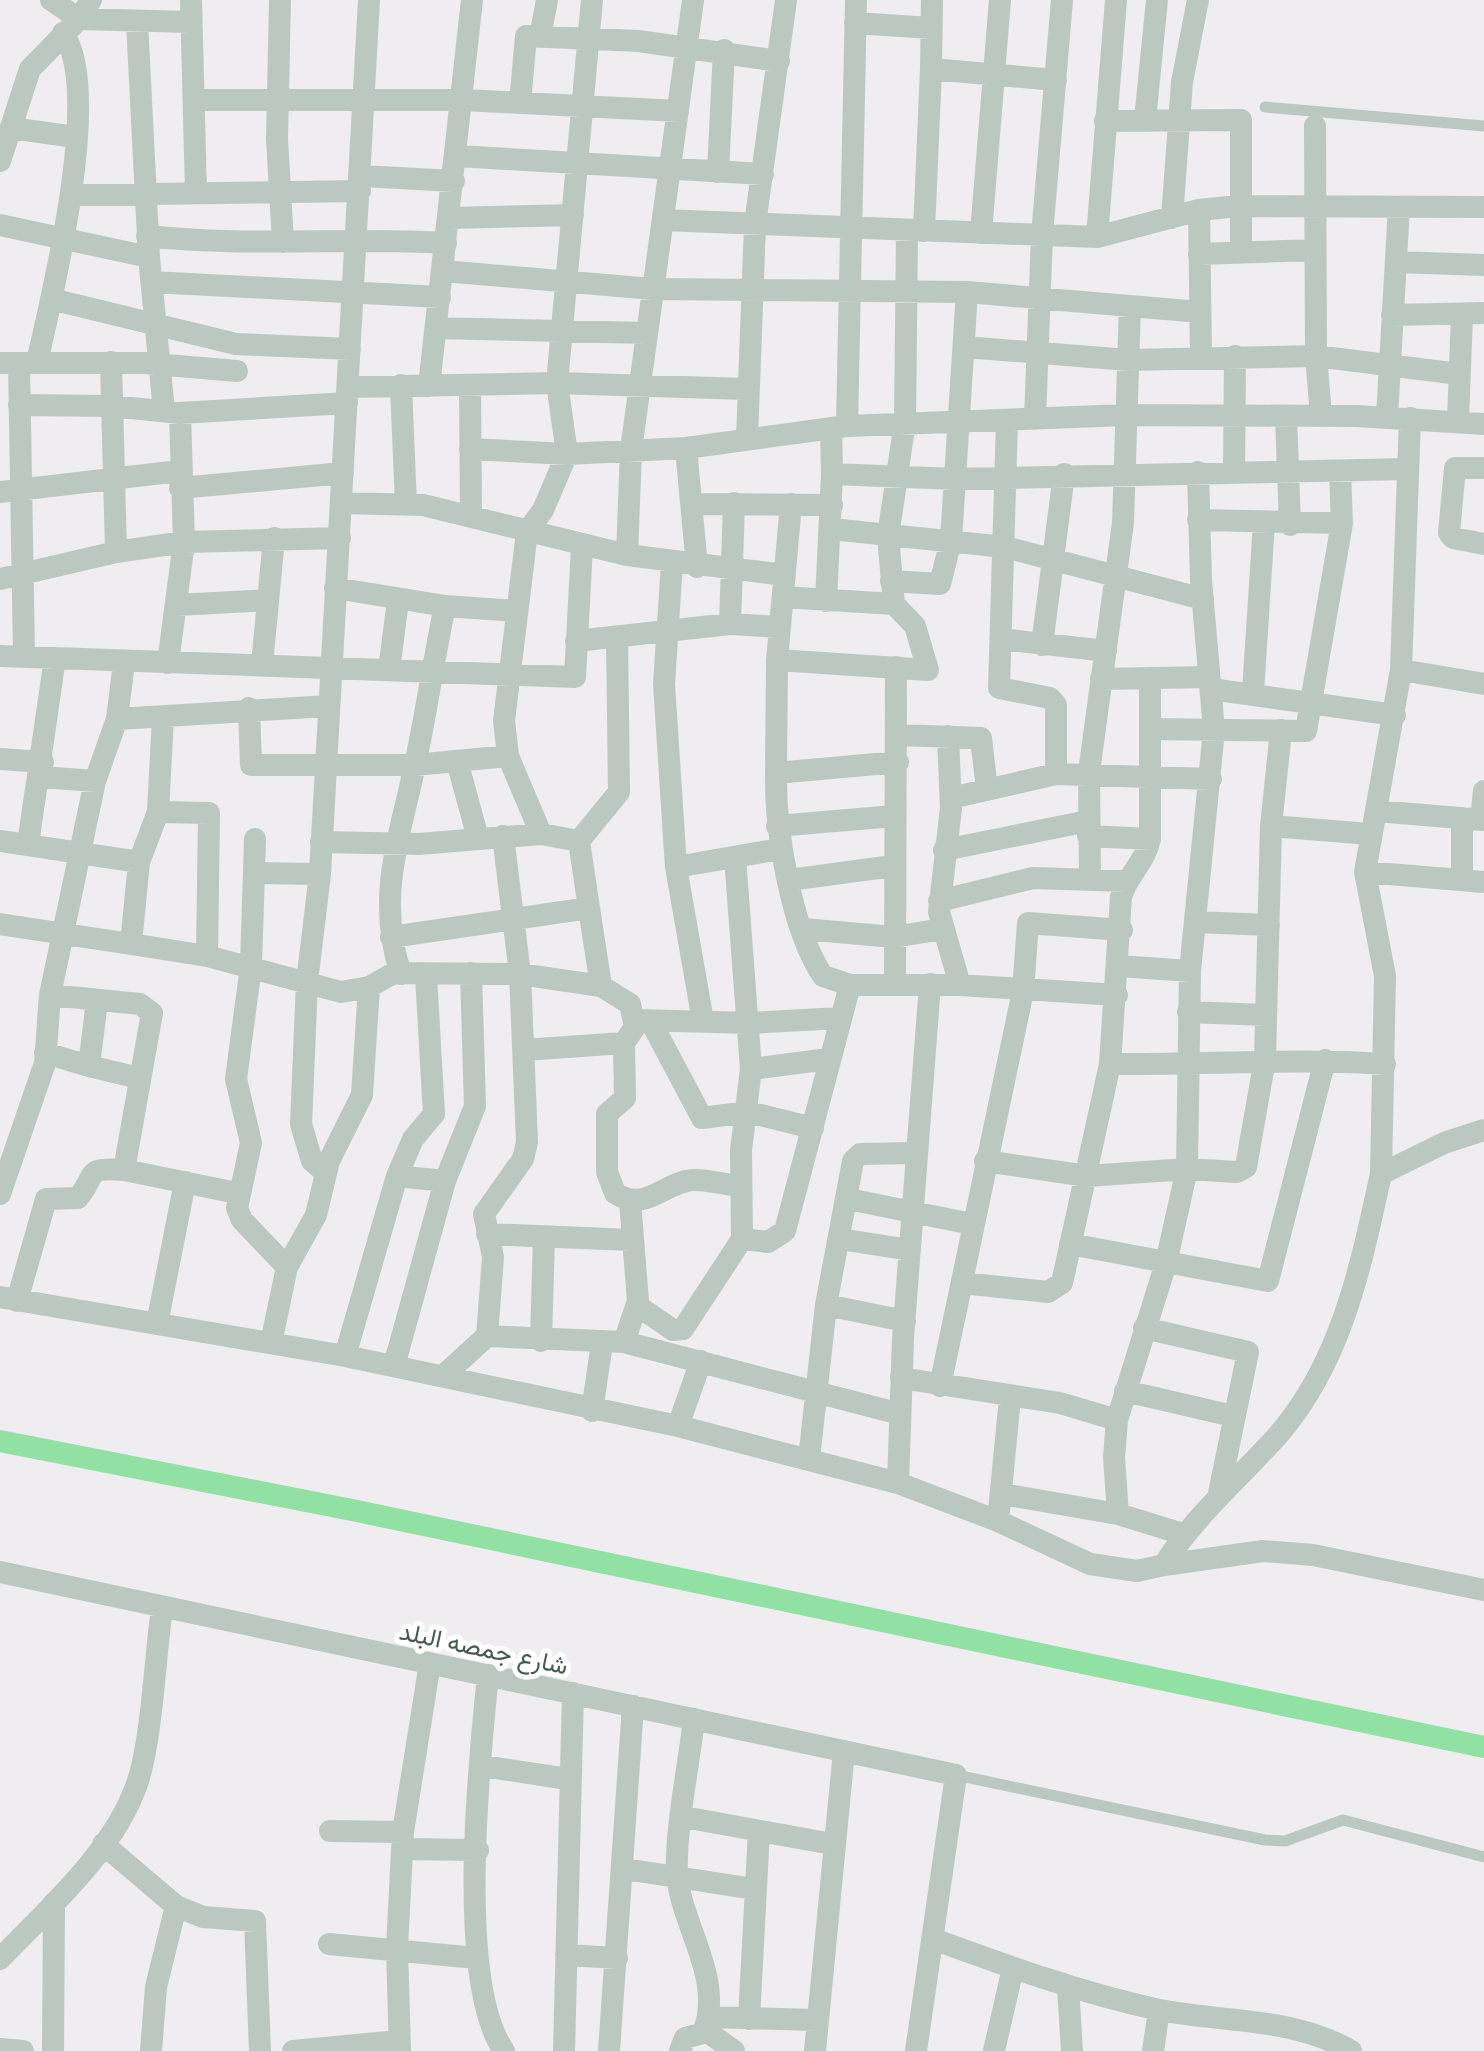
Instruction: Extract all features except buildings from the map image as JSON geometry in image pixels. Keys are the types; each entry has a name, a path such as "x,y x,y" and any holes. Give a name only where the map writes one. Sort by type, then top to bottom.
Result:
{"street":[{"path":"51,0 78,17 137,22 191,11 196,194"},
{"path":"280,0 278,103 283,242"},
{"path":"326,1173 312,1161 302,1134 307,982 320,874 369,0"},
{"path":"429,386 464,100 472,0"},
{"path":"540,37 547,0"},
{"path":"541,834 508,756 504,722 527,532 543,510 566,454 557,383 592,0"},
{"path":"627,555 631,450 694,0"},
{"path":"747,439 755,224 786,0"},
{"path":"778,660 928,670 923,643 893,592 888,536 905,422 904,291 915,231 931,69 932,0"},
{"path":"980,233 1000,0"},
{"path":"1035,419 1034,352 1062,0"},
{"path":"1096,237 1116,0"},
{"path":"1145,120 1157,0"},
{"path":"1172,218 1179,118 1198,0"},
{"path":"826,600 832,474 850,291 856,11 932,28"},
{"path":"0,161 30,69 78,17"},
{"path":"24,655 12,577 11,491 19,363 52,299 73,196 78,17"},
{"path":"137,22 154,323 172,412 184,542 168,664"},
{"path":"520,103 524,37 724,50 780,61"},
{"path":"718,172 724,50"},
{"path":"931,69 1056,80"},
{"path":"194,100 464,100 678,111"},
{"path":"1105,121 1240,120 1241,252"},
{"path":"1315,126 1316,356 1321,416"},
{"path":"11,128 75,137"},
{"path":"457,156 577,162 670,172 763,174"},
{"path":"73,196 282,192 361,183 454,181"},
{"path":"663,220 1096,237 1199,210 1238,206 1484,207"},
{"path":"1164,1565 1183,1534 1286,1425 1328,1356 1358,1275 1380,1174 1385,976 1365,872 1401,670 1407,469 1389,364 1400,206"},
{"path":"1199,210 1201,357"},
{"path":"449,218 572,215"},
{"path":"0,225 63,239 148,246 356,238 446,243"},
{"path":"1200,254 1314,250"},
{"path":"1396,262 1484,264"},
{"path":"443,271 654,289 966,292 1200,312"},
{"path":"152,282 440,297"},
{"path":"342,503 406,505 470,514 582,546 697,567 731,568 826,600 940,584 951,540 966,292"},
{"path":"52,299 236,344 350,349"},
{"path":"1090,880 1089,772 1127,473 1130,306"},
{"path":"1392,315 1473,314 1459,374 1458,422"},
{"path":"436,328 647,333"},
{"path":"236,344 238,406"},
{"path":"965,346 1128,360 1316,356 1459,374"},
{"path":"1234,473 1235,356"},
{"path":"19,363 111,362 237,371"},
{"path":"111,362 116,552"},
{"path":"18,405 112,406 172,412 347,395 401,385 557,383 746,388"},
{"path":"401,385 406,505"},
{"path":"470,387 470,514"},
{"path":"470,449 566,454 686,448 905,422 958,424 1126,415 1321,416 1484,424"},
{"path":"1286,416 1290,524"},
{"path":"1007,421 998,688 1050,698 1056,704 1056,774"},
{"path":"686,448 697,567"},
{"path":"1484,468 1455,468 1449,533 1453,538 1484,544"},
{"path":"832,474 1006,478 1407,469"},
{"path":"1118,1514 1114,1457 1118,1420 1124,1390 1166,1263 1187,1168 1190,971 1214,730 1202,599 1198,472"},
{"path":"1152,729 1306,731 1342,523 1340,472"},
{"path":"11,491 112,480 343,473"},
{"path":"1042,645 1050,557 1064,474"},
{"path":"730,624 734,503"},
{"path":"691,504 832,504"},
{"path":"791,504 778,660 778,838 803,929 823,976 850,986 960,984 1117,996"},
{"path":"1198,520 1342,523"},
{"path":"1253,692 1264,523"},
{"path":"830,528 1005,547 1202,599"},
{"path":"262,664 274,538"},
{"path":"12,577 116,552 184,542 340,538"},
{"path":"0,656 575,677 582,546"},
{"path":"672,562 664,684 676,867 703,1021"},
{"path":"335,588 445,606 516,610"},
{"path":"177,605 268,600"},
{"path":"390,670 398,600"},
{"path":"401,974 390,937 390,887 445,606"},
{"path":"576,641 730,624 780,627"},
{"path":"601,986 579,841 619,792 618,639"},
{"path":"1001,639 1106,650"},
{"path":"28,844 56,658"},
{"path":"0,1194 42,1074 50,995 94,781 117,718 124,662"},
{"path":"895,985 896,667"},
{"path":"1401,670 1484,684"},
{"path":"1102,679 1210,683 1395,715"},
{"path":"962,1283 1058,1290 1110,1064 1126,882 1142,865 1150,839 1150,680"},
{"path":"117,718 328,706"},
{"path":"248,708 251,765 415,765 508,756"},
{"path":"131,944 139,862 158,812 163,717"},
{"path":"985,1161 1087,1176 1187,1168 1237,1172 1246,1167 1265,1058 1271,826 1281,730"},
{"path":"898,735 981,738 987,790"},
{"path":"948,736 951,798 939,901 942,929 960,984"},
{"path":"0,759 94,781"},
{"path":"457,761 478,838"},
{"path":"776,772 898,762"},
{"path":"951,798 1056,774 1089,772 1211,779"},
{"path":"1365,872 1473,881 1476,819 1484,791"},
{"path":"158,812 208,813 207,956"},
{"path":"676,867 735,857 778,838 894,816"},
{"path":"1271,826 1476,819"},
{"path":"944,850 1088,828 1150,839"},
{"path":"321,842 396,845 541,834 579,841"},
{"path":"444,1376 487,1336 493,1257 486,1207 526,1150 520,974 502,836"},
{"path":"254,839 252,966 236,1079 251,1143 237,1193 242,1220 287,1268"},
{"path":"0,840 139,862"},
{"path":"638,1306 673,1330 683,1329 742,1239 741,1186 751,1069 735,857"},
{"path":"789,880 893,866"},
{"path":"254,873 320,874"},
{"path":"939,901 1028,879 1126,882"},
{"path":"940,1386 1023,990 1028,879"},
{"path":"390,937 589,908"},
{"path":"1195,922 1269,926"},
{"path":"1028,923 1122,930"},
{"path":"0,924 207,956 341,992 369,987 387,975 401,974 520,974 601,986 627,1000 702,1118 748,1112 813,1128"},
{"path":"803,929 894,937 942,929"},
{"path":"1119,966 1190,971"},
{"path":"394,1366 444,1181 475,1106 471,974"},
{"path":"345,1356 397,1176 413,1139 434,1114 426,976"},
{"path":"898,1483 901,1378 930,984"},
{"path":"742,1239 768,1242 785,1231 850,986"},
{"path":"271,1343 287,1268 321,1202 326,1173 362,1095 369,987"},
{"path":"50,995 140,1004 152,1013 124,1170"},
{"path":"89,1066 98,1000"},
{"path":"1188,1012 1265,1016"},
{"path":"643,1021 749,1023 840,1018"},
{"path":"524,1050 624,1044 643,1021"},
{"path":"624,1044 626,1095 607,1114 607,1172 615,1193 630,1200 654,1197 691,1180 741,1186"},
{"path":"44,1053 139,1078"},
{"path":"1110,1064 1189,1065 1265,1058 1385,1064"},
{"path":"751,1069 829,1060"},
{"path":"1070,1244 1268,1281 1325,1060"},
{"path":"434,1079 476,1080"},
{"path":"1380,1174 1444,1142 1484,1130"},
{"path":"810,1459 826,1306 856,1157 917,1153"},
{"path":"237,1193 124,1170 95,1170 87,1176 78,1198 46,1199 8,1299 345,1356 592,1411 678,1426 898,1483 998,1521 1090,1564 1137,1571 1263,1551 1312,1554 1484,1590"},
{"path":"397,1176 444,1181"},
{"path":"156,1324 186,1182"},
{"path":"848,1199 972,1224"},
{"path":"592,1411 613,1342 638,1306 630,1200"},
{"path":"488,1234 632,1240"},
{"path":"541,1341 544,1237"},
{"path":"840,1239 910,1250"},
{"path":"826,1306 905,1320"},
{"path":"1144,1328 1248,1352 1218,1498"},
{"path":"487,1336 613,1342 900,1414"},
{"path":"678,1426 701,1361"},
{"path":"901,1378 1074,1406 1118,1420"},
{"path":"1124,1390 1233,1416"},
{"path":"998,1521 1010,1398"},
{"path":"1002,1494 1118,1514 1183,1534"},
{"name":"شارع جمصه البلد","path":"0,1572 956,1775"},
{"path":"0,1960 54,1903 118,1824 138,1780 162,1608"},
{"path":"293,2051 399,2046 397,1948 403,1840 430,1663"},
{"path":"488,1675 476,1958 485,2016 504,2051"},
{"path":"564,2051 573,1693"},
{"path":"609,2051 634,1706"},
{"path":"694,1719 677,1876 704,1966 706,2023 734,2051"},
{"path":"816,2051 832,1844 844,1752"},
{"path":"482,1766 568,1779"},
{"path":"916,2051 956,1775"},
{"path":"684,1818 832,1844"},
{"path":"330,1831 478,1850"},
{"path":"749,2019 758,1831"},
{"path":"103,1844 176,1906 203,1916 255,1921 260,2051"},
{"path":"625,1869 754,1890"},
{"path":"53,2051 54,1903"},
{"path":"152,2051 156,1986 176,1906"},
{"path":"933,1938 1068,1988 1159,2010 1261,2022 1337,2047"},
{"path":"329,1944 476,1958"},
{"path":"566,1955 617,1958"},
{"path":"994,2051 1013,1968"},
{"path":"1068,1988 1072,2051"},
{"path":"1153,2051 1159,2010"},
{"path":"680,2051 685,2038 706,2023 816,2020"},
{"path":"0,2049 22,2051"}],"lane":[{"path":"1266,108 1484,126"},
{"path":"956,1775 1265,1840 1296,1838 1343,1820 1484,1857"}],"waterway":[{"path":"0,1441 352,1510 1484,1747"}]}
